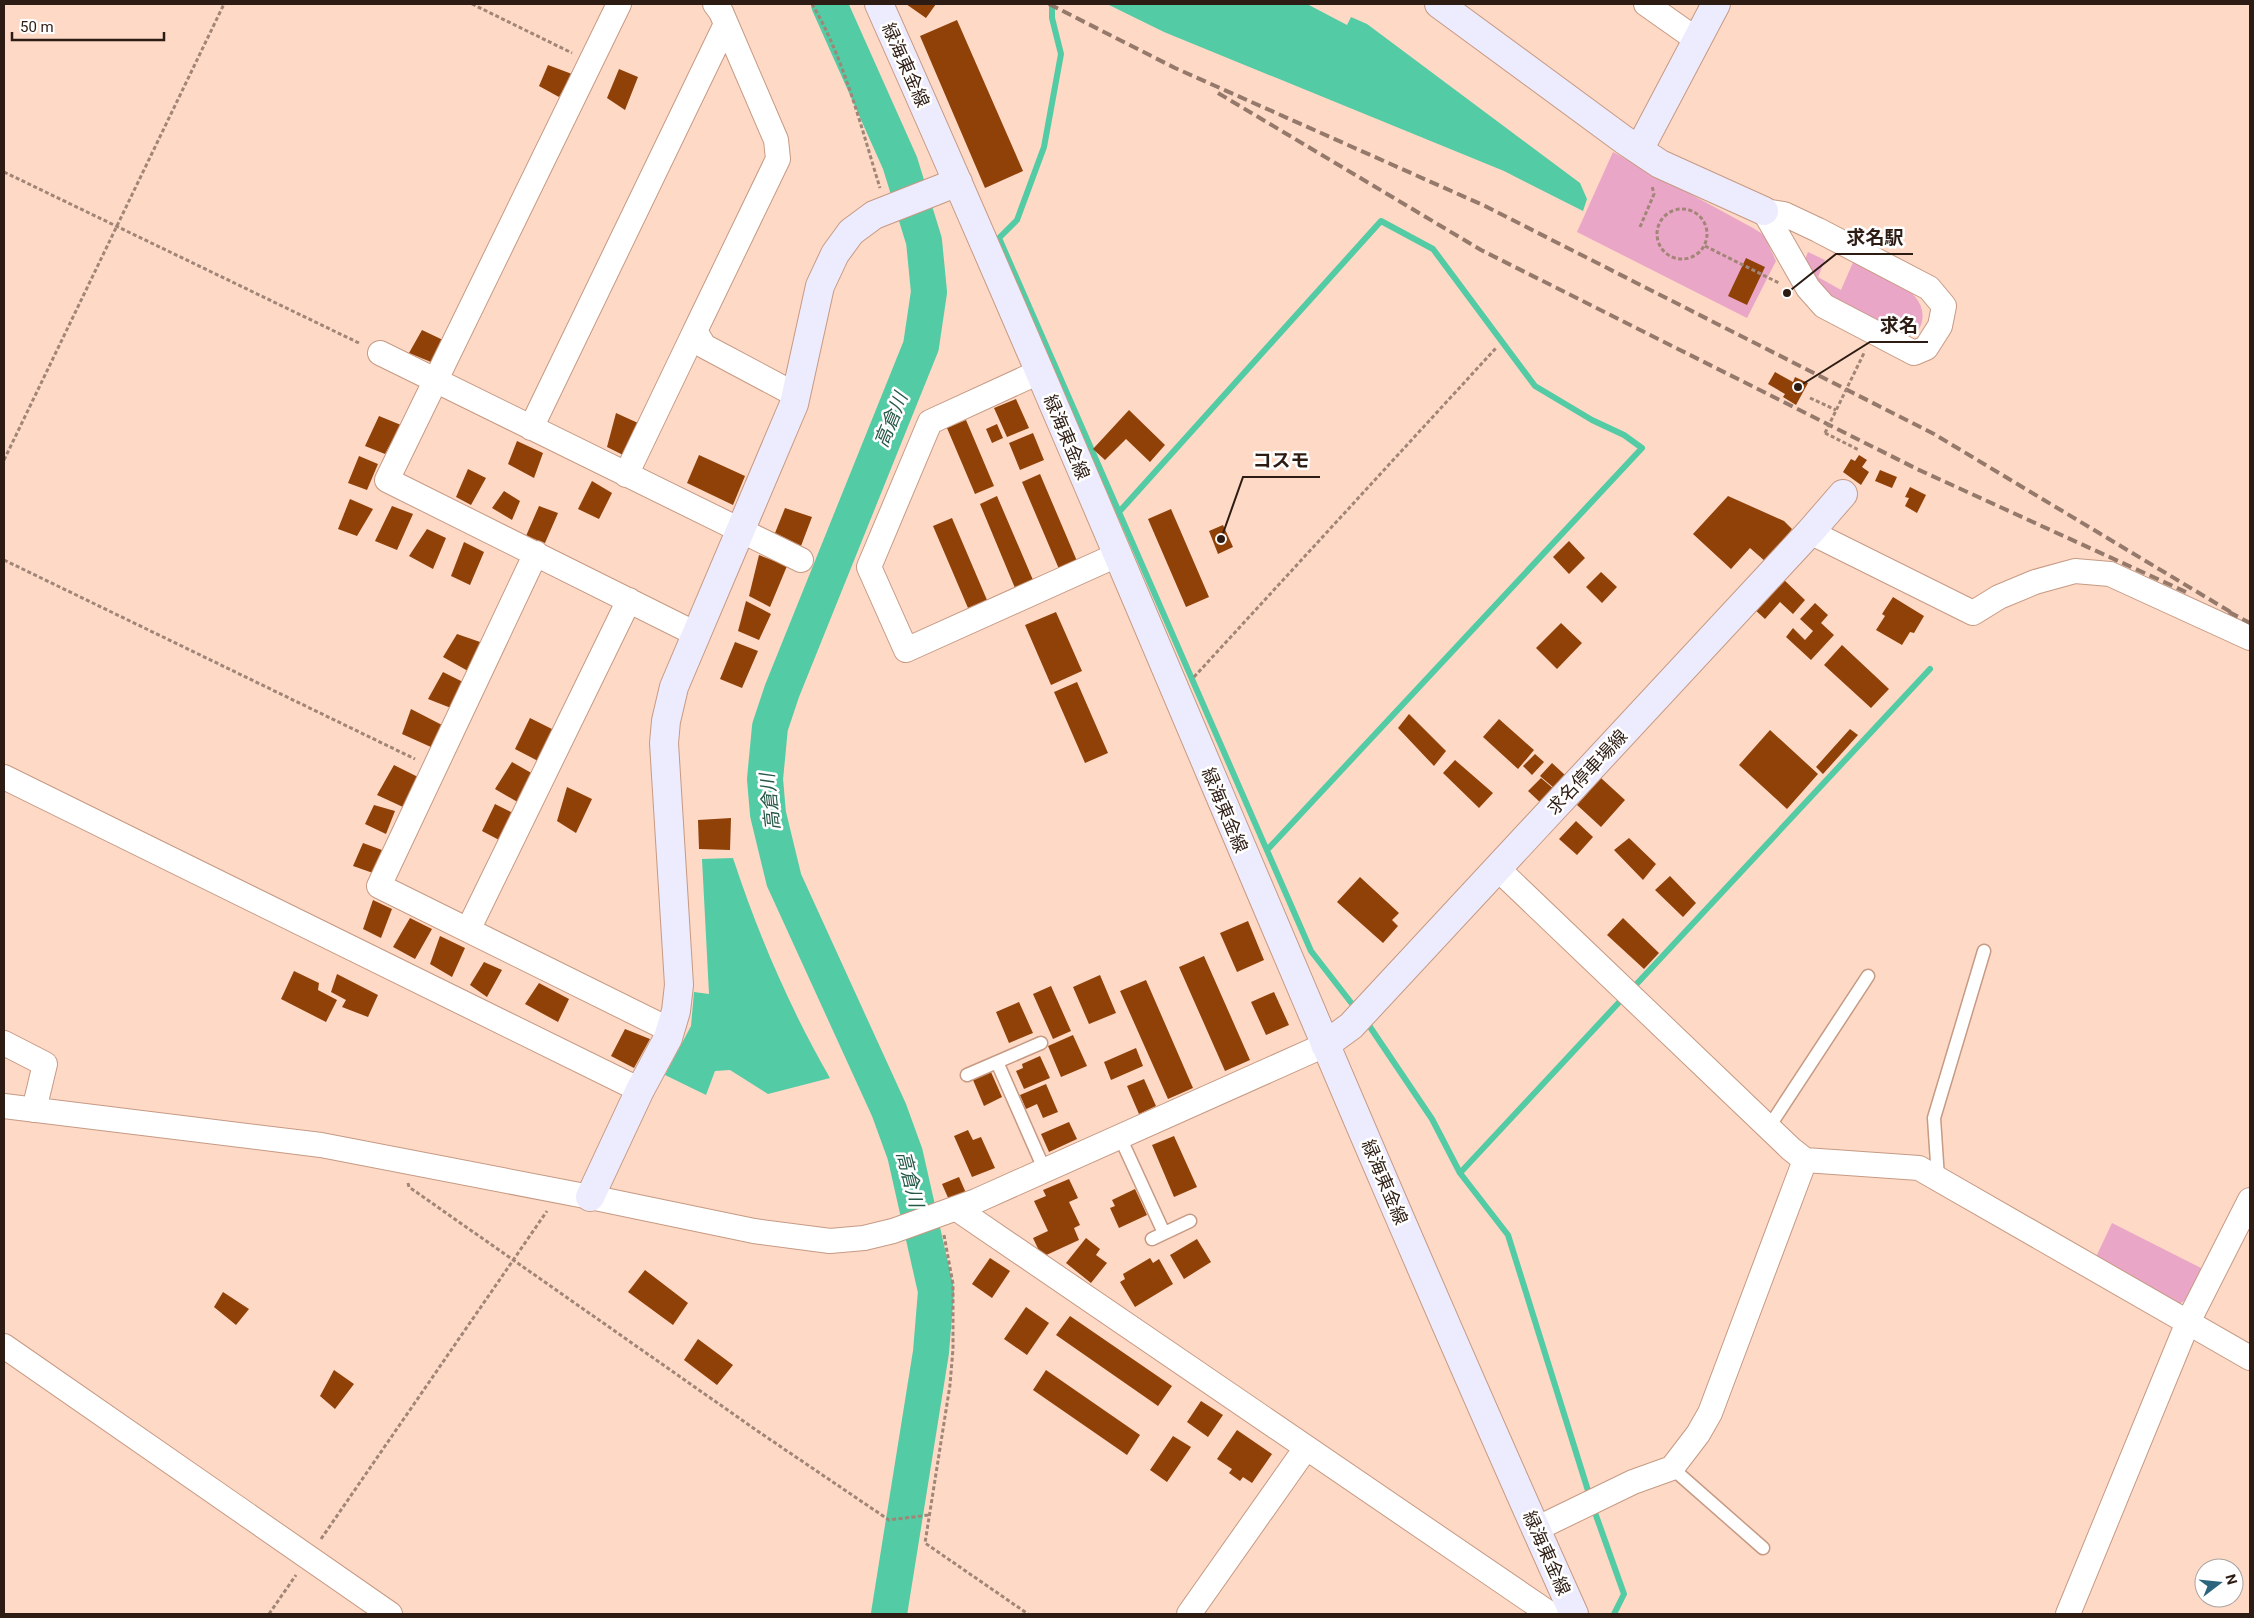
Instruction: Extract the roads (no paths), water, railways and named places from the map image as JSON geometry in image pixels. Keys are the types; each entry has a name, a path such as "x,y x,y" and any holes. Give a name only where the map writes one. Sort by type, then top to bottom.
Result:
{"main road":[{"name":"緑海東金線","path":"879,4 948,186 1039,372 1326,1046 1574,1614"},
{"path":"1438,4 1650,157 1764,211"},
{"path":"1650,157 1697,40 1716,4"},
{"path":"590,1197 640,1090 668,1038 676,1011 679,986 664,743 666,721 674,687 796,395 820,286 834,254 850,232 874,215 948,186"},
{"name":"求名停車場線","path":"1326,1046 1351,1026 1810,532 1843,494"}],"street":[{"path":"619,4 387,480 696,634"},
{"path":"1646,4 1697,40"},
{"path":"626,475 778,159 776,140 721,14"},
{"path":"531,428 721,14"},
{"path":"1764,211 1784,214 1930,288 1944,306 1940,326 1926,348 1914,353 1824,306 1808,288 1764,211"},
{"path":"695,332 704,346 796,395"},
{"path":"380,353 802,560"},
{"path":"1039,372 930,422 869,568 906,650 1117,555"},
{"path":"1810,532 1973,613 1999,597 2035,582 2075,571 2110,574 2250,638"},
{"path":"536,553 379,886 670,1030"},
{"path":"468,930 629,600"},
{"path":"4,777 640,1090"},
{"path":"1498,868 1805,1160 1919,1168 2250,1358"},
{"path":"4,1043 45,1064 34,1110"},
{"path":"4,1106 321,1145 754,1231 830,1240 864,1238 893,1231 944,1214 1326,1046"},
{"path":"1536,1530 1634,1482 1672,1468 1698,1434 1710,1413 1805,1160"},
{"path":"2068,1614 2188,1322 2250,1200"},
{"path":"944,1214 1306,1448 1550,1614"},
{"path":"4,1346 390,1614"},
{"path":"1189,1614 1306,1448"}],"lane":[{"path":"1938,1178 1934,1118 1984,951"},
{"path":"1769,1127 1868,976"},
{"path":"967,1075 1041,1043"},
{"path":"997,1062 1044,1171"},
{"path":"1120,1137 1158,1236 1190,1221"},
{"path":"1672,1468 1763,1548"}],"waterway":[{"name":"高倉川","path":"829,4 900,163 924,241 929,292 921,346 782,691 770,727 765,779 768,814 784,880 889,1110 905,1154 936,1291 931,1352 889,1614"},
{"path":"1052,4 1052,18 1061,54 1044,147 1017,220 999,238 1311,951 1356,1009"},
{"path":"1119,512 1381,221 1433,249 1535,386 1592,420 1624,435 1642,448 1267,850"},
{"path":"1631,990 1930,669"},
{"path":"1366,1021 1432,1119 1460,1173 1624,997"},
{"path":"1460,1173 1508,1235 1590,1497"},
{"path":"1593,1507 1624,1594 1614,1614"}],"railway":[{"path":"1049,4 1175,68 1485,206 1934,434 2234,614"},
{"path":"1218,93 1481,250 1917,469 2186,592"},
{"path":"2229,612 2250,623"}],"place":[{"name":"求名駅","path":"1787,293"},
{"name":"求名","path":"1798,387"},
{"name":"コスモ","path":"1221,539"}]}
